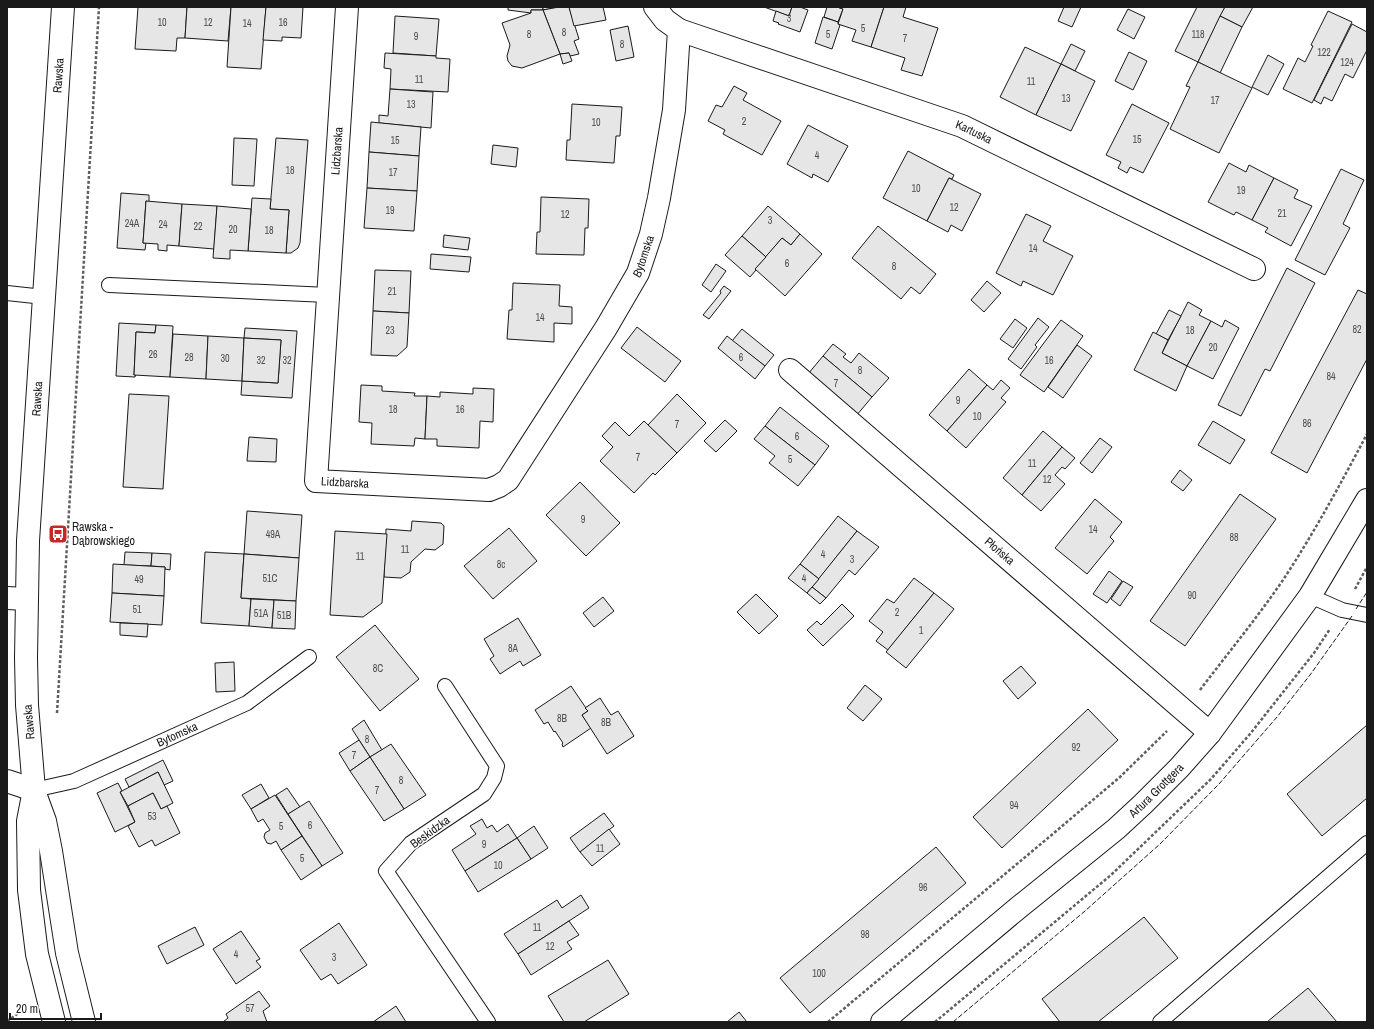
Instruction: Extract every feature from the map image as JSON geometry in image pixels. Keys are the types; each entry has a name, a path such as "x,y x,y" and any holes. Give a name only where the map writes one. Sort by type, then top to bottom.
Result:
{"street":[{"name":"Rawska","path":"63,7 28,541 17,599 26,658 27,705 34,790 44,821 51,851 67,953 84,1022"},
{"name":"Lidzbarska","path":"347,7 316,481 489,490 508,480"},
{"path":"655,7 665,20 679,30"},
{"name":"Kartuska","path":"679,30 962,126 1254,269"},
{"name":"Bytomska","path":"508,480 606,328 638,273 651,234 658,205 673,117 679,30"},
{"name":"Płońska","path":"790,370 1210,733"},
{"name":"Artura Grottgera","path":"882,1022 1018,908 1116,829 1143,804 1210,733 1310,596 1367,500"},
{"path":"7,781 34,790"},
{"name":"Rawska","path":"34,790 28,822 29,890 37,954 54,1022"}],"lane":[{"path":"109,285 328,295"},
{"path":"7,293 44,297"},
{"path":"1310,596 1342,610 1367,616"},
{"name":"Bytomska","path":"34,790 74,782 247,703 309,657"},
{"name":"Beskidzka","path":"445,686 496,766 494,778 484,794 411,843 386,871 488,1022"},
{"path":"1160,1022 1367,843"}],"path":[{"path":"56,719 99,7"},
{"path":"828,1022 1120,777 1177,722 1283,580 1328,507 1367,434"}],"building":[{"path":"138,7 187,7 185,38 177,38 176,51 135,49"},
{"path":"187,7 231,7 228,41 185,38"},
{"path":"231,7 266,7 261,69 227,67"},
{"path":"266,7 303,7 301,38 282,37 282,41 263,40"},
{"path":"508,7 543,7 543,10 531,10 531,13 508,10"},
{"path":"543,7 559,7 543,10"},
{"path":"569,7 579,39 574,41 579,54 570,56 569,53 560,54 543,10"},
{"path":"569,7 603,7 606,20 574,26"},
{"path":"764,7 792,7 789,16"},
{"path":"792,7 800,7 808,10 800,32 773,21 776,11 789,16"},
{"path":"827,7 837,7 843,9 838,22 824,17"},
{"path":"837,7 884,7 871,47 852,41 856,30 838,24 843,9"},
{"path":"884,7 906,7 903,17 938,28 922,76 901,70 905,58 871,47"},
{"path":"1064,7 1081,7 1072,27 1058,21"},
{"path":"1197,7 1225,7 1198,62 1175,51"},
{"path":"1225,7 1253,7 1242,27 1220,16"},
{"path":"1128,9 1145,17 1134,39 1117,30"},
{"path":"531,10 543,10 560,54 522,68 512,66 508,61 507,56 510,45 502,23 531,13"},
{"path":"1328,11 1352,22 1312,103 1283,89 1298,58 1305,62 1313,46 1311,45"},
{"path":"395,16 439,19 436,56 393,53"},
{"path":"1220,16 1242,27 1220,73 1198,62"},
{"path":"823,17 838,22 840,25 832,49 815,43"},
{"path":"1352,24 1367,32 1367,50 1353,78 1345,74 1332,101 1324,97 1321,104 1314,100"},
{"path":"628,26 634,57 616,61 610,30"},
{"path":"1071,44 1085,51 1075,71 1061,64"},
{"path":"1025,47 1061,64 1036,115 1000,97"},
{"path":"1129,52 1147,61 1133,90 1115,81"},
{"path":"385,53 436,56 436,58 450,59 448,92 390,89 391,69 384,68"},
{"path":"569,53 572,61 563,64 560,54"},
{"path":"1268,55 1284,64 1268,95 1252,87"},
{"path":"1198,62 1252,88 1219,153 1170,129 1190,87 1186,86"},
{"path":"1061,64 1095,81 1071,131 1036,115"},
{"path":"734,86 747,93 743,100 781,121 762,155 723,134 725,130 708,121 716,105 722,107"},
{"path":"390,89 433,92 431,128 379,123 379,115 388,116"},
{"path":"572,104 622,107 620,136 616,136 614,163 566,160 567,140 570,140"},
{"path":"1132,104 1169,123 1143,173 1130,167 1127,173 1118,168 1121,162 1106,155"},
{"path":"371,122 421,127 419,156 369,152"},
{"path":"808,125 848,146 828,182 813,174 812,178 787,164"},
{"path":"234,138 257,139 254,186 232,185"},
{"path":"276,138 308,140 300,243 298,248 291,253 286,253 289,210 270,209"},
{"path":"493,145 518,148 516,167 491,164"},
{"path":"908,151 954,175 952,179 949,178 927,221 883,198"},
{"path":"369,152 419,156 417,191 367,188"},
{"path":"1229,163 1246,172 1249,165 1274,178 1252,220 1236,212 1234,215 1208,202"},
{"path":"1341,169 1364,180 1343,224 1350,228 1325,275 1295,260"},
{"path":"949,178 981,194 962,231 951,225 948,232 927,221"},
{"path":"1274,178 1298,190 1294,198 1312,206 1291,246 1265,232 1268,228 1252,220"},
{"path":"367,188 417,191 414,231 364,228"},
{"path":"121,193 149,195 149,202 146,201 143,243 146,243 145,250 117,248"},
{"path":"541,197 589,199 588,228 585,228 584,255 536,254 537,232 540,232"},
{"path":"252,198 271,199 270,209 289,210 286,253 248,251"},
{"path":"146,201 182,204 179,246 167,245 167,251 158,250 158,244 143,243"},
{"path":"182,204 217,206 214,249 179,246"},
{"path":"217,206 251,209 248,251 230,250 230,259 213,258"},
{"path":"768,206 800,234 791,245 782,238 766,257 742,236"},
{"path":"1026,214 1051,226 1043,241 1073,256 1053,295 1023,281 1021,286 996,273"},
{"path":"878,226 936,274 920,294 911,287 901,299 852,258"},
{"path":"800,234 822,254 785,296 755,269 782,238 791,245"},
{"path":"444,235 470,238 468,250 443,247"},
{"path":"742,236 766,257 750,277 725,255"},
{"path":"431,254 471,257 469,272 430,269"},
{"path":"716,264 726,271 711,292 702,285"},
{"path":"1287,268 1315,283 1270,371 1265,369 1241,416 1218,405"},
{"path":"375,270 411,271 409,313 373,311"},
{"path":"987,281 1001,293 984,312 971,300"},
{"path":"513,283 560,285 559,306 572,307 572,324 554,323 554,342 507,339 509,310 512,310"},
{"path":"724,286 731,291 709,319 703,315 721,293 720,291"},
{"path":"1358,290 1367,294 1367,359 1307,473 1271,453"},
{"path":"1188,302 1202,310 1199,315 1211,321 1187,366 1162,353"},
{"path":"1169,310 1181,316 1168,340 1156,334"},
{"path":"373,311 409,313 407,347 397,356 371,355"},
{"path":"1038,318 1049,327 1035,345 1037,347 1021,369 1008,359"},
{"path":"1015,319 1027,328 1013,348 1000,339"},
{"path":"1061,320 1083,336 1044,392 1020,375"},
{"path":"1225,320 1239,328 1213,379 1187,366 1211,321 1222,327"},
{"path":"119,323 156,325 155,333 136,332 135,377 116,376"},
{"path":"156,325 173,326 170,377 134,375 136,332 155,333"},
{"path":"637,327 681,361 665,382 621,348"},
{"path":"245,328 297,331 292,398 241,395 242,381 278,383 281,340 244,338"},
{"path":"742,329 774,355 765,366 732,341"},
{"path":"1153,332 1168,340 1162,353 1187,366 1176,391 1134,370"},
{"path":"173,334 208,336 206,379 170,377"},
{"path":"208,336 244,338 242,381 206,379"},
{"path":"727,336 765,366 755,379 718,348"},
{"path":"244,338 281,340 278,383 242,381"},
{"path":"833,344 846,354 843,357 851,363 859,353 889,378 872,397 823,356"},
{"path":"1077,345 1092,356 1063,398 1048,387"},
{"path":"823,356 872,397 856,416 808,374"},
{"path":"969,369 987,385 947,431 929,415"},
{"path":"1001,380 1010,388 1001,398 1006,402 966,448 947,431 987,385 993,390"},
{"path":"361,385 382,386 382,391 415,393 414,396 427,396 425,439 415,438 414,446 371,444 372,423 359,422"},
{"path":"473,388 494,389 493,422 480,421 479,448 437,446 437,439 425,439 427,396 440,397 440,392 473,394"},
{"path":"129,394 169,396 163,489 123,487"},
{"path":"677,394 706,423 677,453 648,425"},
{"path":"780,407 829,446 815,465 765,426"},
{"path":"725,420 737,431 716,452 704,441"},
{"path":"644,421 677,453 655,475 653,473 634,493 600,461 613,447 602,436 615,422 629,436"},
{"path":"1213,421 1245,440 1230,464 1198,445"},
{"path":"765,426 815,465 798,486 769,463 775,456 754,439"},
{"path":"1043,431 1062,447 1022,495 1003,478"},
{"path":"249,437 277,439 276,462 247,461"},
{"path":"1100,438 1112,447 1092,473 1080,463"},
{"path":"1062,447 1075,458 1065,469 1062,467 1055,475 1065,484 1041,511 1022,495"},
{"path":"1180,470 1192,480 1183,491 1171,482"},
{"path":"580,482 620,523 586,556 546,515"},
{"path":"1240,494 1276,519 1185,646 1150,621"},
{"path":"1095,499 1122,522 1110,537 1114,541 1087,574 1055,548"},
{"path":"247,511 302,515 299,558 244,554"},
{"path":"838,516 857,531 819,579 800,564"},
{"path":"412,521 441,523 444,526 443,544 435,550 425,549 411,562 410,572 401,578 384,577 386,529 411,531"},
{"path":"509,528 537,561 493,599 464,566"},
{"path":"335,531 387,534 382,603 363,617 330,615"},
{"path":"857,531 879,547 855,575 849,570 826,598 812,587"},
{"path":"125,552 152,553 151,566 124,565"},
{"path":"205,552 244,554 241,598 251,599 249,626 201,623"},
{"path":"152,553 171,554 170,570 165,569 165,567 151,566"},
{"path":"244,554 299,558 296,601 241,598"},
{"path":"113,564 165,567 164,596 112,593"},
{"path":"800,564 819,579 807,593 788,578"},
{"path":"1109,571 1122,581 1107,603 1093,594"},
{"path":"914,578 934,593 888,650 876,641 883,632 869,621 887,599 894,603"},
{"path":"1123,581 1133,587 1120,606 1111,599"},
{"path":"812,587 826,598 820,604 807,593"},
{"path":"112,593 164,596 162,625 110,622"},
{"path":"934,593 954,609 906,668 886,652"},
{"path":"756,594 778,616 759,634 737,612"},
{"path":"603,597 614,611 594,627 583,613"},
{"path":"251,599 274,600 272,628 249,626"},
{"path":"274,600 296,601 295,629 272,628"},
{"path":"842,604 854,616 823,646 807,630 817,621 821,625"},
{"path":"518,618 541,655 523,666 520,661 500,674 490,659 494,656 484,639"},
{"path":"120,623 148,624 147,637 120,635"},
{"path":"375,625 419,679 380,711 336,657"},
{"path":"234,662 235,691 216,692 215,663"},
{"path":"1021,666 1036,683 1018,699 1003,681"},
{"path":"865,685 882,699 863,721 847,708"},
{"path":"571,686 588,711 582,715 591,728 563,747 563,743 555,731 554,732 548,722 544,724 535,710"},
{"path":"600,698 611,715 618,711 634,736 607,754 582,715 588,711 585,708"},
{"path":"1088,709 1118,740 1002,848 973,817"},
{"path":"364,720 382,750 370,757 352,729"},
{"path":"1367,725 1367,798 1322,836 1287,794"},
{"path":"359,740 370,757 350,771 339,753"},
{"path":"391,744 426,795 404,809 370,757"},
{"path":"370,757 404,809 384,821 350,771"},
{"path":"163,760 173,781 164,785 158,772 129,787 125,779"},
{"path":"158,772 173,803 161,809 153,793 128,806 120,792"},
{"path":"118,783 122,791 120,792 135,822 115,832 97,793"},
{"path":"261,784 269,798 251,809 242,795"},
{"path":"287,788 300,807 288,814 276,795"},
{"path":"153,793 161,809 167,806 180,833 155,846 152,840 139,847 128,826 135,822 128,806"},
{"path":"275,795 302,836 281,850 276,841 271,844 267,843 264,837 265,833 270,830 263,819 258,822 251,809"},
{"path":"309,801 343,853 322,866 288,814"},
{"path":"604,813 614,826 580,852 570,838"},
{"path":"482,819 487,828 492,825 497,832 508,824 517,838 465,871 452,850 476,834 470,826"},
{"path":"534,826 548,848 531,859 517,838"},
{"path":"609,829 620,844 592,866 580,852"},
{"path":"302,836 322,866 301,880 281,850"},
{"path":"517,838 531,859 478,892 465,871"},
{"path":"936,847 966,883 810,1013 780,978"},
{"path":"581,895 589,908 518,954 504,934 557,900 562,908"},
{"path":"1144,917 1178,958 1098,1022 1060,1022 1042,999"},
{"path":"569,921 579,935 567,942 572,949 531,975 518,954"},
{"path":"339,923 367,965 338,984 331,974 321,980 300,950"},
{"path":"195,927 204,945 167,964 158,946"},
{"path":"241,931 260,959 256,961 261,967 236,984 213,949"},
{"path":"608,960 629,994 584,1022 564,1022 548,996"},
{"path":"1308,988 1337,1022 1267,1022"},
{"path":"259,991 270,1006 263,1011 267,1022 223,1022 228,1018 226,1014"},
{"path":"396,1006 406,1022 373,1022"},
{"path":"739,1012 747,1022 727,1022"}],"fence":[{"path":"1356,609 1367,592"},
{"path":"953,1022 1085,911 1160,844 1219,784 1277,717 1310,675 1352,616"}],"place":[{"name":"Rawska - Dąbrowskiego","path":"58,534"}]}
